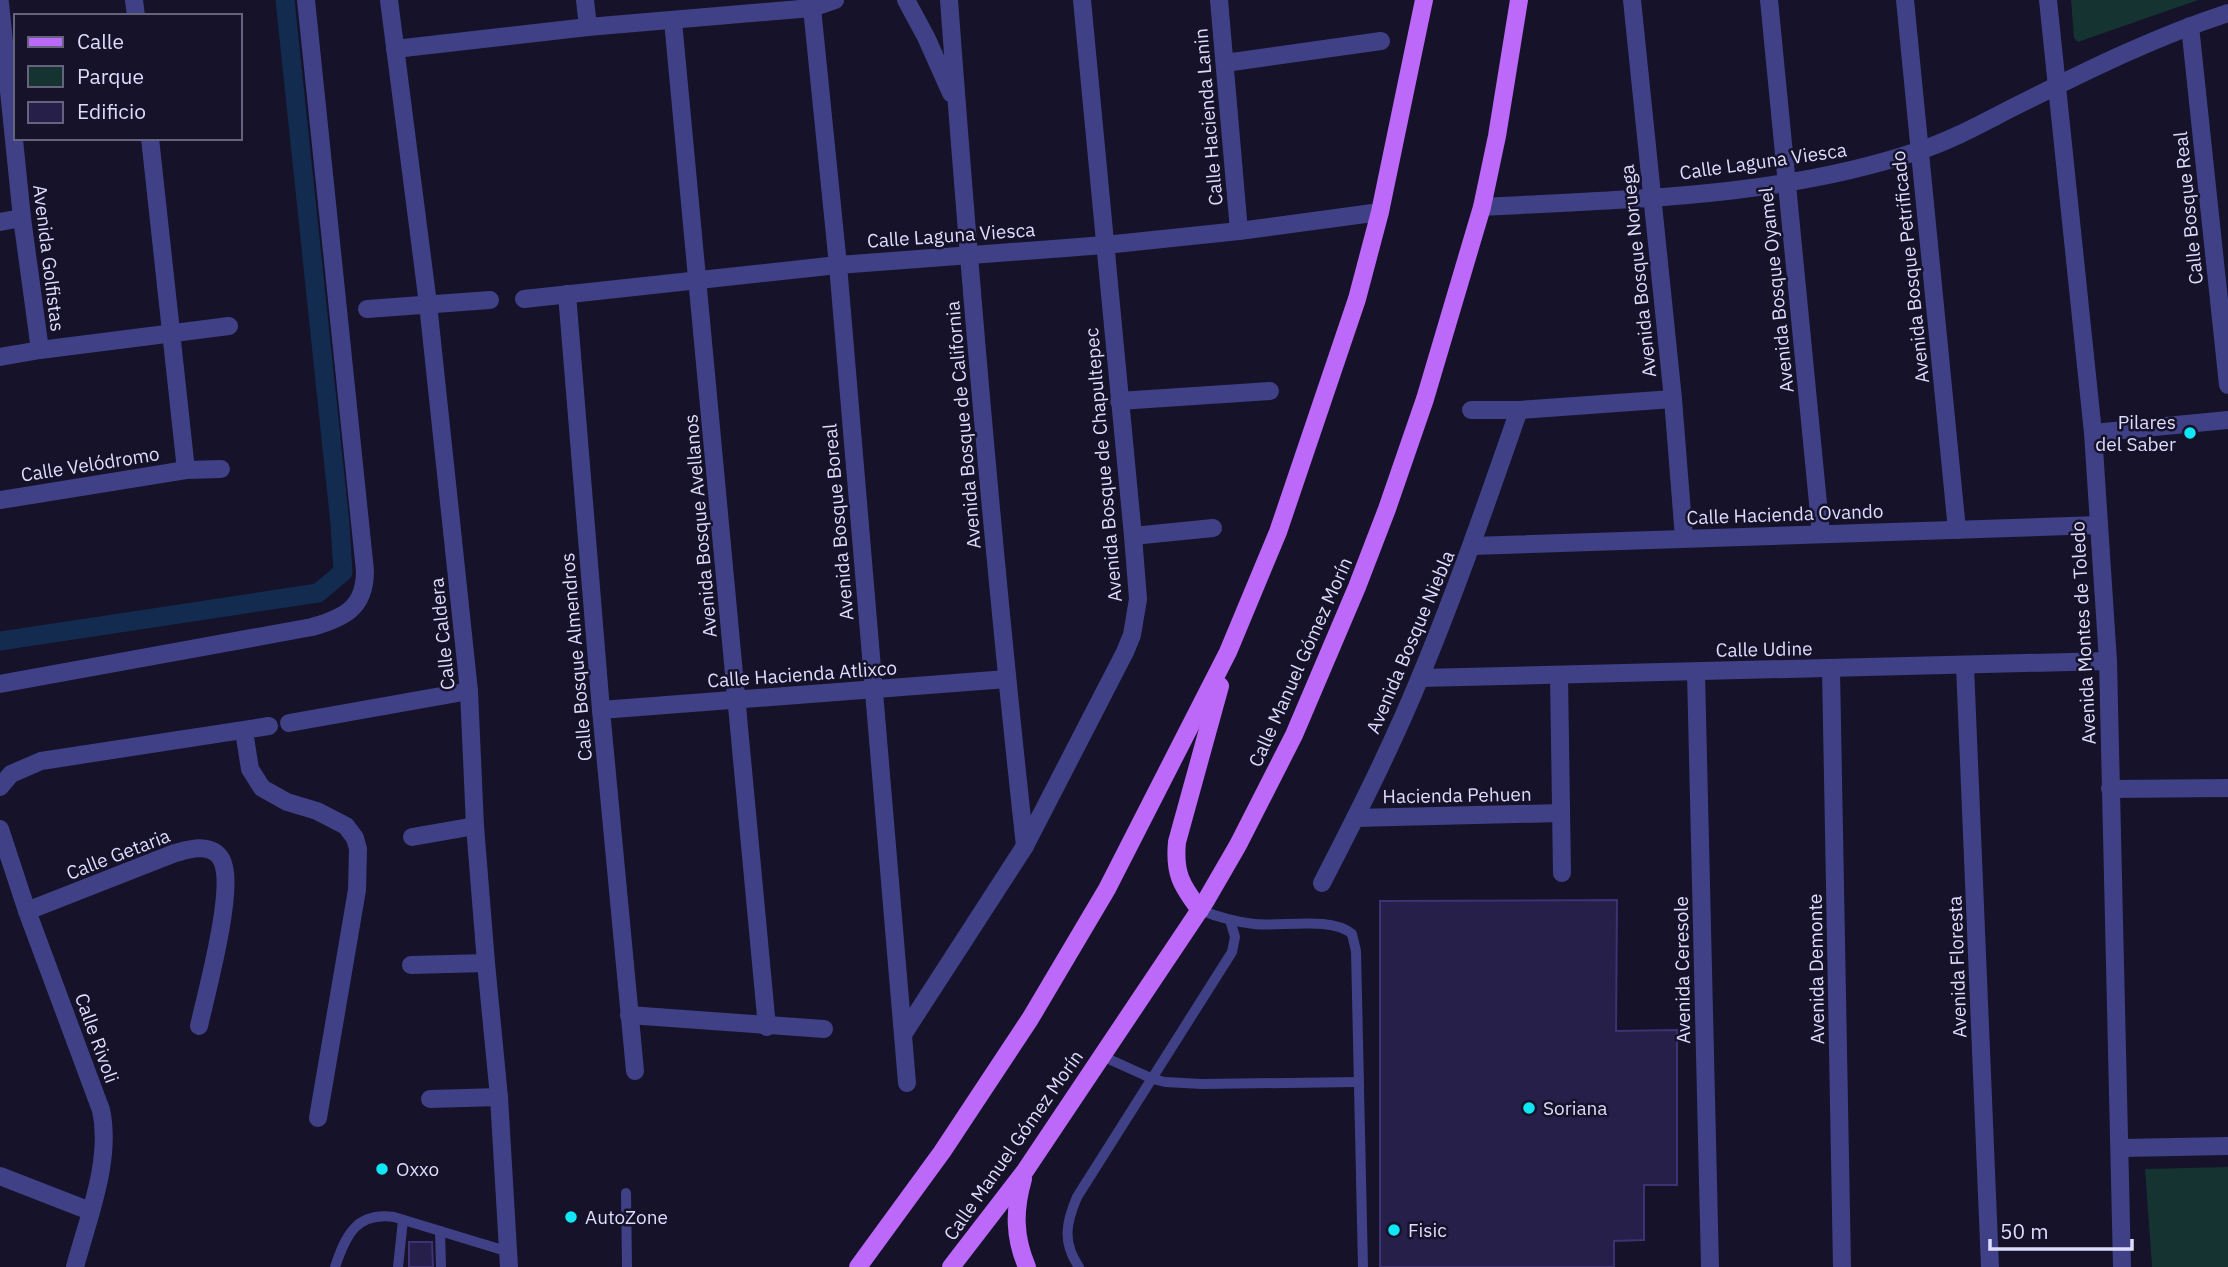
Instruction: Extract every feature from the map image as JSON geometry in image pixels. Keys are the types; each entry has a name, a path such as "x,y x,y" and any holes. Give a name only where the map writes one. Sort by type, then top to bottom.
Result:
{"main road":[{"path":"858,1267 942,1152 1030,1019 1107,889 1228,652 1278,532 1357,299 1380,212 1424,0"},
{"name":"Calle Manuel Gómez Morín","path":"951,1267 1025,1171 1199,911 1238,845 1294,735 1357,587 1425,399 1482,207 1497,136 1519,0"},
{"path":"1199,911 1179,879 1175,864 1177,842 1228,652"},
{"path":"1025,1171 1017,1198 1016,1218 1017,1243 1027,1267"}],"street":[{"path":"0,684 312,627 334,621 350,611 361,597 365,571 306,0"},
{"name":"Calle Caldera","path":"389,0 428,304 469,691 475,826 499,1097 509,1259"},
{"path":"585,0 588,27"},
{"path":"395,49 588,27 812,8 835,0"},
{"path":"906,0 931,48 957,109"},
{"name":"Avenida Bosque de California","path":"949,0 968,253 1007,680 1026,846"},
{"name":"Avenida Bosque de Chapultepec","path":"904,1033 1026,846 1113,679 1132,635 1138,599 1082,0"},
{"name":"Calle Hacienda Lanin","path":"1219,0 1238,231"},
{"name":"Avenida Bosque Noruega","path":"1632,0 1684,538"},
{"name":"Avenida Bosque Oyamel","path":"1769,0 1821,534"},
{"name":"Avenida Bosque Petrificado","path":"1905,0 1957,530"},
{"name":"Avenida Montes de Toledo","path":"2049,0 2093,433 2108,661 2122,1267"},
{"name":"Avenida Golfistas","path":"0,3 14,140"},
{"name":"Avenida Bosque Boreal","path":"812,8 838,265 907,1083"},
{"name":"Calle Laguna Viesca","path":"1482,207 1652,198 1787,182 1848,171 1920,151 2058,85 2190,26 2228,13"},
{"name":"Avenida Bosque Avellanos","path":"673,21 767,1027"},
{"name":"Calle Bosque Real","path":"2190,26 2228,385"},
{"path":"1225,63 1381,41"},
{"name":"Avenida Golfistas","path":"14,140 40,350"},
{"name":"Calle Velódromo","path":"150,140 186,470"},
{"name":"Calle Laguna Viesca","path":"524,299 838,265 968,253 1105,245 1380,212"},
{"path":"0,222 22,218"},
{"name":"Calle Bosque Almendros","path":"567,294 601,710 635,1071"},
{"path":"367,309 490,300"},
{"path":"0,357 229,327"},
{"path":"1119,401 1270,391"},
{"path":"1471,410 1519,410 1672,399"},
{"name":"Avenida Bosque Niebla","path":"1322,883 1420,678 1472,546 1519,410"},
{"path":"2093,433 2228,420"},
{"name":"Calle Velódromo","path":"0,500 186,470 221,469"},
{"name":"Calle Hacienda Ovando","path":"1472,546 2099,525"},
{"path":"1133,536 1213,528"},
{"name":"Calle Udine","path":"1420,678 2108,661"},
{"name":"Avenida Floresta","path":"1965,666 1990,1267"},
{"name":"Avenida Demonte","path":"1831,669 1842,1267"},
{"name":"Avenida Ceresole","path":"1696,672 1710,1267"},
{"path":"1559,676 1562,873"},
{"name":"Calle Hacienda Atlixco","path":"601,710 1007,680"},
{"path":"289,723 469,691"},
{"path":"0,787 11,774 41,761 269,726"},
{"path":"244,731 250,769 262,788 287,802 317,811 346,826 355,838 358,849 356,890 318,1118"},
{"path":"2110,789 2228,788"},
{"name":"Hacienda Pehuen","path":"1355,818 1560,813"},
{"path":"412,837 475,826"},
{"name":"Calle Rivoli","path":"0,829 103,1119 105,1147 75,1267"},
{"name":"Calle Getaria","path":"27,911 174,853 192,849 213,851 225,867 225,885 221,920 200,1026"},
{"path":"411,965 486,963"},
{"path":"629,1015 824,1029"},
{"path":"430,1099 499,1097"},
{"path":"2121,1148 2228,1146"},
{"path":"0,1176 90,1210"}],"lane":[{"path":"1199,911 1230,920 1272,926 1339,926 1352,934 1356,951 1363,1267"},
{"path":"1079,1267 1068,1246 1066,1233 1068,1219 1077,1197 1232,952 1234,937 1230,920"},
{"path":"1102,1056 1153,1079 1202,1084 1358,1082"},
{"path":"626,1194 627,1267"},
{"path":"335,1267 349,1235 358,1224 369,1217 380,1215 440,1231 509,1259"},
{"path":"398,1267 403,1220"},
{"path":"440,1231 441,1267"}],"green space":[{"path":"2071,0 2198,0 2078,42 2074,38"},
{"path":"2228,1167 2228,1267 2152,1267 2145,1169"}],"building":[{"name":"Soriana","path":"1617,900 1616,1031 1677,1030 1677,1185 1644,1185 1644,1240 1614,1241 1614,1267 1380,1267 1380,901"},
{"path":"409,1242 432,1242 433,1267 409,1267"}],"waterway":[{"path":"0,641 318,593 343,572 285,0"}],"place":[{"name":"Pilares del Saber","path":"2190,433"},
{"name":"Soriana","path":"1529,1108"},
{"name":"Oxxo","path":"382,1169"},
{"name":"AutoZone","path":"571,1217"},
{"name":"Fisic","path":"1394,1230"}]}
